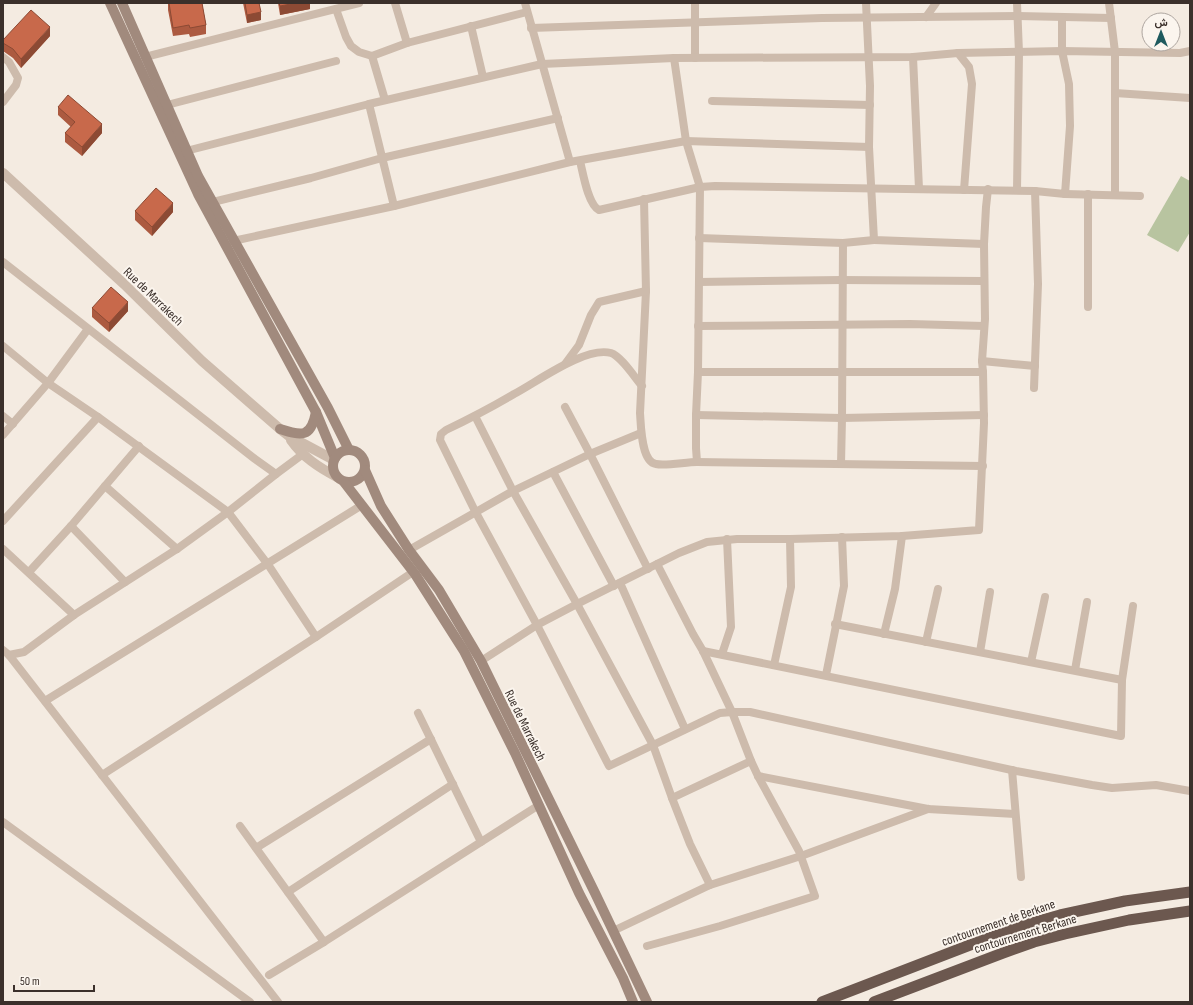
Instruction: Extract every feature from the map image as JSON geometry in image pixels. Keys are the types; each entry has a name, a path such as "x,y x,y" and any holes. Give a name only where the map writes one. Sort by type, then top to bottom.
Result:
{"highway":[{"name":"contournement de Berkane","path":"822,1002 1028,924 1060,915 1125,901 1190,892"},
{"name":"contournement Berkane","path":"874,1002 1034,942 1084,929 1129,920 1190,911"}],"main road":[{"path":"110,3 198,194 316,412 335,459"},
{"path":"122,3 198,176 233,241 328,408 349,450"},
{"path":"280,429 296,434 305,432 314,424 316,412"},
{"path":"349,450 362,456 364,460 365,470 363,474 353,482 340,479 333,469 335,459 341,452 349,450"},
{"name":"Rue de Marrakech","path":"365,470 381,506 409,550 439,590 481,661 647,1002"},
{"name":"Rue de Marrakech","path":"340,479 362,505 413,572 464,651 515,753 579,893 633,1002"}],"street":[{"path":"145,57 359,3"},
{"path":"395,3 407,43"},
{"path":"525,3 570,162"},
{"path":"695,3 695,58"},
{"path":"866,3 869,57 869,147 874,240"},
{"path":"926,17 936,3"},
{"path":"1017,3 1019,53 1017,190"},
{"path":"1109,3 1115,52 1115,195"},
{"path":"336,9 346,37 351,46 359,52 372,56 407,43 527,12"},
{"path":"531,28 867,17 1018,16 1111,18"},
{"path":"1062,18 1062,51 1069,84 1070,126 1065,194"},
{"path":"471,26 483,77"},
{"path":"186,151 385,100 542,64 674,58 913,57 1062,51 1180,53 1190,51"},
{"path":"958,54 969,67 972,84 964,190"},
{"path":"372,56 385,100"},
{"path":"3,57 9,62 18,78 16,85 3,102"},
{"path":"913,57 920,189"},
{"path":"674,58 686,141 700,187 698,372 696,415 697,462"},
{"path":"167,105 336,62"},
{"path":"1115,93 1190,98"},
{"path":"712,101 870,105"},
{"path":"369,104 394,206"},
{"path":"213,202 311,178 382,158 558,118"},
{"path":"233,241 394,206 570,162 686,141 869,147"},
{"path":"580,161 590,196 595,208 599,210 700,187 723,186 872,189 988,189 1065,194 1140,196"},
{"name":"Rue de Marrakech","path":"3,174 124,284 202,361 280,429 289,436 335,459"},
{"path":"481,661 537,625 657,564 692,547 707,542 727,539 902,536 979,530 983,466 984,415 982,362 984,326 984,244 988,189"},
{"path":"1034,388 1038,284 1035,191"},
{"path":"1088,194 1088,307"},
{"path":"644,199 646,291 640,413 641,433 646,457 649,460 655,464 697,462 983,466"},
{"path":"699,238 843,243 874,240 984,244"},
{"path":"840,464 842,418 843,243"},
{"path":"3,262 276,474"},
{"path":"699,282 843,280 984,281"},
{"path":"564,365 579,345 591,316 599,302 646,291"},
{"path":"698,326 843,324 984,326"},
{"path":"3,435 48,383 88,329"},
{"path":"3,346 48,383 139,446 228,512 267,563 316,637"},
{"path":"642,386 617,356 611,353 600,352 586,355 564,365 475,416 446,430 441,434 440,440 609,766 685,729 720,714 750,712 1012,770 1112,788 1156,786 1190,791"},
{"path":"982,362 1035,366"},
{"path":"698,372 983,372"},
{"path":"565,407 648,569"},
{"path":"696,415 842,418 984,415"},
{"path":"3,416 13,424"},
{"path":"475,416 513,491 577,604 653,745 690,844 710,885"},
{"path":"3,521 98,417"},
{"path":"409,550 513,491 590,454 641,433"},
{"name":"Rue de Marrakech","path":"289,436 303,454 314,464 340,479"},
{"path":"29,572 71,526 139,446"},
{"path":"6,653 24,652 74,615 177,549 303,454"},
{"path":"553,472 617,584 685,729"},
{"path":"105,486 177,549"},
{"path":"44,701 362,505"},
{"path":"71,526 125,582"},
{"path":"884,634 895,589 902,536"},
{"path":"826,675 835,624 844,586 842,538"},
{"path":"722,654 731,627 727,539"},
{"path":"774,665 791,587 790,539"},
{"path":"3,549 74,615"},
{"path":"647,946 720,926 815,896 801,856 758,776 732,712 703,651 657,564"},
{"path":"102,775 316,637 413,572"},
{"path":"926,642 938,589"},
{"path":"980,652 990,592"},
{"path":"1030,662 1045,597"},
{"path":"1075,670 1087,602"},
{"path":"703,651 1121,736 1122,680 1133,606"},
{"path":"835,624 1122,680"},
{"path":"6,653 278,1002"},
{"path":"418,713 481,842"},
{"path":"256,848 431,739"},
{"path":"672,798 751,760"},
{"path":"1012,770 1021,877"},
{"path":"758,776 928,809 1015,814"},
{"path":"288,892 453,784"},
{"path":"269,975 324,942 539,805"},
{"path":"613,931 710,885 801,856 928,809"},
{"path":"3,822 250,1002"},
{"path":"240,826 324,942"}],"green space":[{"path":"1181,176 1190,181 1190,232 1178,252 1147,235"}],"building":[{"path":"169,3 202,3 206,25 190,28 189,25 173,28"},
{"path":"245,3 259,3 261,12 247,15"},
{"path":"279,3 296,3 280,6"},
{"path":"31,10 50,27 21,59 13,49 3,43 3,40"},
{"path":"68,95 102,124 82,147 65,133 75,122 58,107"},
{"path":"156,188 173,203 152,227 135,211"},
{"path":"111,287 128,302 109,323 92,308"}]}
